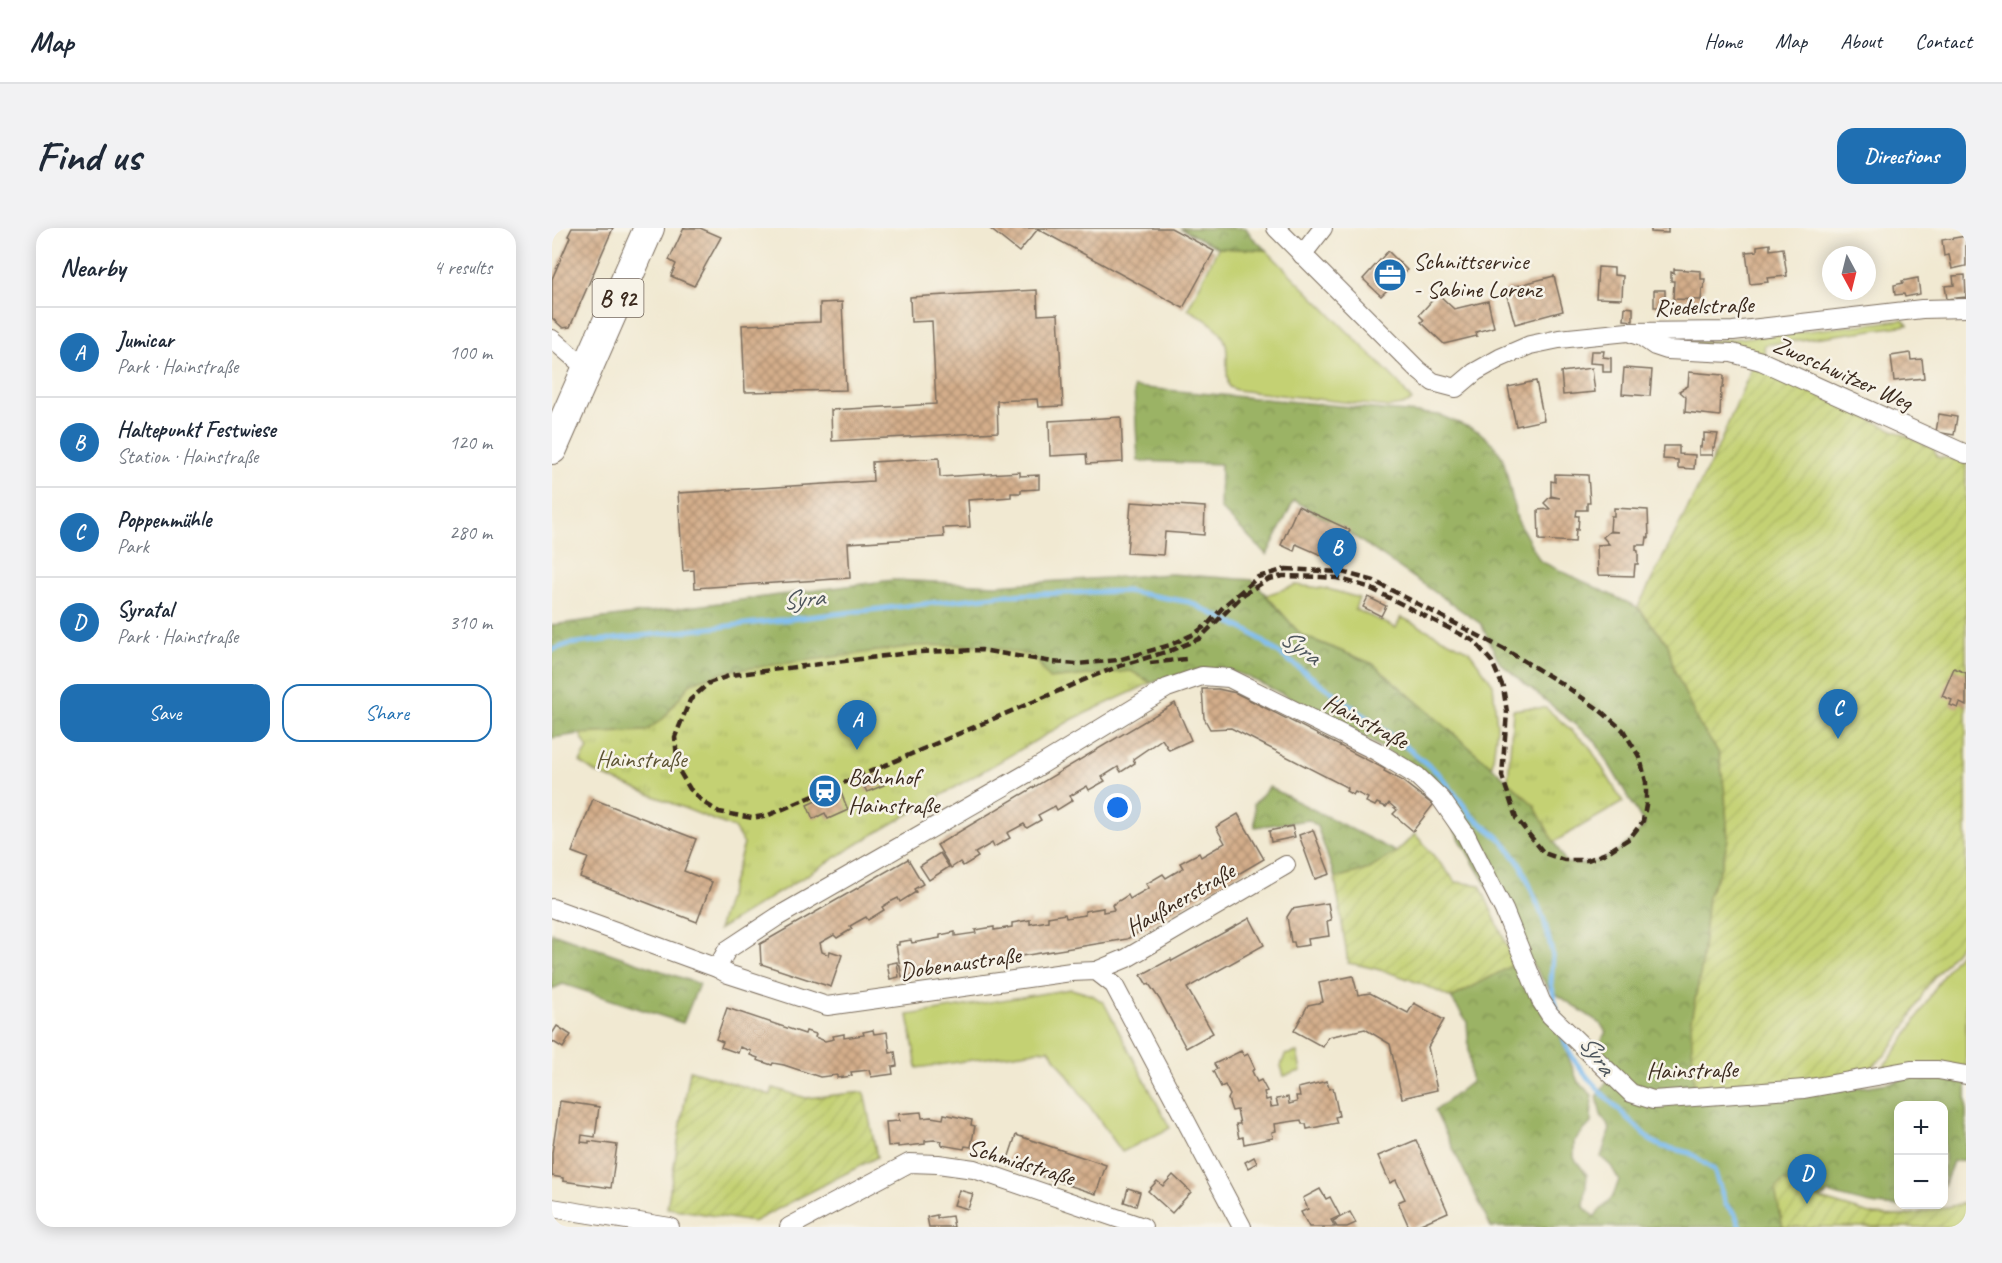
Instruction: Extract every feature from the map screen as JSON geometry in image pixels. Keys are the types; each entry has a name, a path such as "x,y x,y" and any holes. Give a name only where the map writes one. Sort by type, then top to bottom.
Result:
{"main road":[{"name":"B 92","path":"552,449 649,228"}],"street":[{"path":"1276,228 1302,255 1323,228"},
{"name":"Riedelstraße","path":"1302,255 1418,370 1433,382 1456,388 1475,372 1500,358 1530,345 1559,339 1628,332 1733,331 1922,309 1966,308"},
{"name":"Zwoschwitzer Weg","path":"1628,332 1667,350 1732,353 1761,361 1966,454"},
{"path":"552,339 587,369"},
{"name":"Hainstraße","path":"717,968 727,950 777,917 1026,774 1167,688 1202,676 1229,678 1348,737 1417,776 1441,799 1466,835 1504,910 1541,1001 1550,1015 1631,1093 1653,1100 1804,1089 1911,1070 1938,1070 1966,1075"},
{"name":"Haußnerstraße","path":"1096,971 1126,958 1286,865"},
{"name":"Dobenaustraße","path":"552,908 728,974 827,1006 1071,972 1096,971"},
{"path":"1096,971 1114,985 1242,1227"},
{"name":"Schmidstraße","path":"789,1227 909,1163 974,1169 1133,1226"},
{"path":"552,1208 669,1227"}],"green space":[{"path":"1180,228 1246,228 1266,250 1218,248"},
{"path":"1218,248 1266,250 1396,380 1412,401 1389,407 1236,390 1229,387 1227,353 1223,338 1214,326 1188,309"},
{"path":"1903,320 1908,325 1764,345 1765,356 1778,363 1675,341 1712,341"},
{"path":"1753,365 1934,449 1937,457 1966,460 1966,938 1926,988 1904,1029 1885,1055 1869,1069 1845,1077 1694,1090 1691,1020 1701,971 1708,896 1721,868 1728,840 1725,793 1719,753 1699,724 1674,669 1668,644 1638,607 1715,454"},
{"path":"1134,387 1439,415 1478,431 1493,444 1503,458 1517,519 1540,561 1637,607 1668,644 1674,669 1699,724 1719,753 1725,793 1728,840 1721,868 1708,896 1701,971 1691,1020 1856,1088 1894,1082 1914,1076 1966,1082 1966,1160 1953,1161 1948,1175 1948,1101 1894,1101 1894,1206 1860,1202 1828,1193 1820,1199 1784,1181 1779,1212 1783,1227 1491,1227 1435,1111 1471,1082 1467,1022 1451,998 1515,964 1533,987 1560,1035 1578,1082 1592,1095 1591,1123 1574,1141 1574,1158 1587,1175 1584,1207 1594,1217 1613,1196 1619,1180 1611,1166 1601,1157 1610,1129 1601,1115 1597,1097 1611,1075 1604,1064 1600,1049 1606,1032 1600,1023 1550,990 1532,964 1421,772 1343,724 1246,676 1227,670 1201,669 1151,683 1131,671 1049,679 979,645 916,646 729,671 691,683 664,718 646,731 580,734 552,738 552,625 893,580 996,585 1171,574 1253,580 1301,635 1373,664 1508,781 1534,805 1566,863 1587,864 1598,861 1628,843 1645,825 1595,741 1500,663 1481,624 1349,533 1294,500 1267,555 1220,508 1221,464 1138,461"},
{"path":"1296,585 1328,589 1359,598 1355,609 1396,628 1401,617 1469,651 1493,684 1497,727 1492,767 1373,664 1301,635 1266,595"},
{"path":"979,645 1034,656 1049,679 1131,671 1151,683 1073,719 864,840 718,930 744,844 734,828 594,772 580,762 588,749 580,734 646,731 664,718 691,683 729,671 916,646"},
{"path":"1546,708 1589,746 1623,802 1554,842 1534,805 1508,781 1513,710"},
{"path":"1269,787 1396,852 1370,869 1335,878 1317,826 1309,820 1255,827 1254,804"},
{"path":"1415,834 1456,882 1480,885 1515,964 1451,998 1401,976 1348,963 1335,878 1370,869 1396,852"},
{"path":"552,933 699,984 683,1023 563,984 552,989"},
{"path":"1966,946 1966,1072 1879,1071 1891,1057 1943,976"},
{"path":"1071,989 1092,995 1104,1003 1170,1128 1122,1152 1049,1049 917,1068 908,1015"},
{"path":"1297,1052 1301,1071 1284,1076 1281,1066 1285,1055"},
{"path":"690,1070 771,1095 773,1088 806,1098 864,1092 877,1157 753,1222 667,1208"},
{"path":"1784,1181 1820,1199 1874,1215 1903,1216 1948,1209 1948,1207 1966,1203 1966,1227 1783,1227 1775,1190"}],"building":[{"path":"572,228 613,228 570,327 563,328 552,318 552,279"},
{"path":"684,228 700,228 721,237 694,286 671,276 676,264 669,260"},
{"path":"989,228 1171,228 1214,251 1183,308 1038,229 1019,252"},
{"path":"1651,228 1668,228 1668,233 1651,232"},
{"path":"1966,236 1966,266 1952,269 1949,255 1944,256 1942,240"},
{"path":"1770,244 1770,250 1783,248 1787,276 1767,278 1768,282 1750,284 1746,252 1757,251 1757,246"},
{"path":"1388,251 1407,270 1381,296 1363,279"},
{"path":"1598,267 1614,268 1614,275 1623,276 1622,299 1596,298"},
{"path":"1674,269 1701,271 1701,279 1705,279 1701,300 1673,299 1674,281 1671,281 1671,272 1674,273"},
{"path":"1965,275 1966,297 1947,299 1945,286 1954,285 1953,276"},
{"path":"1554,276 1563,311 1515,324 1505,289"},
{"path":"1918,278 1920,294 1905,297 1904,294 1895,295 1894,285"},
{"path":"1037,290 1038,315 1058,314 1063,406 1038,407 1037,399 997,401 998,432 832,441 831,410 936,404 932,321 911,322 910,297"},
{"path":"1654,290 1665,290 1665,307 1654,307"},
{"path":"1438,294 1454,309 1488,301 1494,327 1476,332 1477,336 1444,344 1421,322 1424,320 1419,315"},
{"path":"842,302 846,390 745,392 742,325 820,322 820,303"},
{"path":"1625,307 1633,308 1633,321 1624,320"},
{"path":"1591,351 1604,351 1603,357 1611,358 1611,372 1603,372 1603,364 1590,363"},
{"path":"1910,353 1911,360 1922,359 1924,378 1894,381 1891,356"},
{"path":"1592,368 1595,392 1563,395 1561,372"},
{"path":"1624,368 1652,370 1650,396 1622,394"},
{"path":"1689,372 1723,375 1720,416 1685,412 1686,397 1679,391 1688,386"},
{"path":"1536,381 1544,420 1516,426 1508,387"},
{"path":"1939,414 1957,417 1954,435 1936,432"},
{"path":"1121,417 1123,462 1087,464 1086,454 1050,456 1049,421"},
{"path":"1704,433 1718,434 1715,447 1713,447 1713,455 1699,455"},
{"path":"1664,446 1679,446 1679,454 1695,455 1694,469 1678,468 1678,460 1663,459"},
{"path":"939,458 940,477 1020,472 1020,476 1039,475 1039,489 1021,490 1021,493 1011,493 1011,497 968,500 970,527 943,528 944,537 848,543 850,578 695,588 694,570 683,571 678,493 873,481 872,462"},
{"path":"1555,474 1588,475 1590,503 1587,503 1587,510 1577,510 1576,516 1579,516 1575,542 1539,540 1538,510 1550,509 1544,503 1550,497 1560,498 1551,496 1551,481 1555,482"},
{"path":"1131,502 1205,507 1204,535 1165,532 1163,555 1127,553"},
{"path":"1298,506 1350,530 1342,546 1334,543 1328,558 1296,544 1294,551 1281,545"},
{"path":"1614,508 1648,510 1649,538 1647,537 1646,545 1636,545 1638,564 1635,564 1634,576 1598,575 1597,545 1609,544 1603,537 1609,532 1619,532 1610,531"},
{"path":"1368,597 1386,606 1381,616 1363,607"},
{"path":"1954,668 1966,673 1966,706 1960,703 1958,708 1950,705 1952,700 1942,696"},
{"path":"1202,689 1218,689 1236,693 1385,769 1384,771 1401,780 1433,805 1413,831 1393,814 1397,810 1389,803 1386,807 1366,802 1368,798 1355,792 1353,795 1346,791 1348,788 1231,728 1210,729 1204,718"},
{"path":"1175,703 1191,740 1169,750 1162,739 1133,759 1135,763 1121,772 1118,767 1102,777 1105,781 1089,790 1087,786 1070,796 1073,800 1057,810 1055,806 1038,815 1041,820 1027,828 1024,824 1007,833 1010,838 994,847 992,843 975,853 978,857 963,866 960,862 951,868 937,845"},
{"path":"878,773 884,785 867,792 861,781"},
{"path":"840,790 848,810 828,819 825,813 813,819 807,805"},
{"path":"593,799 696,839 684,871 712,882 697,922 580,877 588,858 572,852"},
{"path":"1238,814 1264,859 1127,939 902,977 896,945 899,945 899,942 911,940 912,943 940,938 940,935 955,932 955,936 994,927 994,930 1012,927 1012,923 1030,920 1030,924 1048,921 1048,917 1065,914 1066,918 1085,915 1085,911 1103,908 1103,912 1114,910 1112,905 1128,895 1130,899 1149,888 1146,884 1163,874 1166,878 1183,868 1180,863 1199,853 1201,857 1225,843 1216,827"},
{"path":"1292,826 1295,837 1271,842 1269,831"},
{"path":"1313,830 1330,874 1315,879 1299,835"},
{"path":"940,853 949,867 929,880 920,866"},
{"path":"908,859 923,884 914,889 916,892 900,902 898,898 890,902 882,907 884,910 868,920 866,917 850,926 852,929 837,938 834,935 820,943 822,952 829,955 830,951 842,955 831,987 761,964 760,944"},
{"path":"1328,903 1331,920 1327,921 1329,936 1308,939 1309,945 1295,947 1294,942 1291,942 1287,917 1292,909"},
{"path":"1250,918 1264,945 1187,988 1213,1033 1186,1048 1160,1000 1141,975 1171,959 1172,961"},
{"path":"897,962 899,977 890,979 887,964"},
{"path":"1353,976 1358,995 1370,993 1408,1013 1414,1003 1444,1020 1428,1047 1437,1090 1402,1098 1390,1044 1365,1029 1328,1037 1323,1047 1294,1031 1308,1005 1323,1002 1319,983"},
{"path":"727,1008 805,1034 806,1031 816,1034 815,1037 825,1041 834,1039 833,1036 844,1034 844,1038 864,1035 863,1032 873,1030 874,1034 887,1032 890,1053 895,1052 897,1066 892,1067 893,1074 871,1077 869,1070 851,1072 852,1076 837,1078 837,1075 820,1077 784,1065 773,1063 772,1065 757,1060 758,1058 750,1055 751,1051 740,1047 738,1053 721,1047 723,1042 716,1039"},
{"path":"557,1026 571,1035 563,1048 552,1041 552,1034"},
{"path":"1241,1051 1244,1056 1248,1054 1255,1069 1252,1071 1257,1082 1261,1080 1267,1091 1264,1092 1266,1100 1270,1099 1271,1107 1278,1106 1276,1099 1288,1097 1289,1104 1297,1102 1296,1096 1300,1096 1298,1088 1327,1081 1329,1089 1333,1088 1339,1116 1335,1117 1337,1123 1307,1129 1306,1124 1302,1124 1301,1120 1275,1124 1276,1131 1272,1132 1273,1138 1244,1144 1243,1137 1239,1138 1236,1124 1240,1124 1237,1110 1232,1111 1228,1099 1230,1095 1225,1085 1221,1087 1213,1071 1217,1069 1214,1064"},
{"path":"560,1101 599,1107 595,1137 582,1135 581,1142 617,1145 611,1188 563,1181 563,1178 552,1176 552,1153"},
{"path":"921,1112 922,1118 943,1119 944,1114 972,1120 971,1125 975,1126 971,1147 965,1146 964,1149 941,1145 942,1141 934,1140 925,1141 925,1144 888,1146 886,1122 899,1121 898,1114"},
{"path":"1016,1135 1106,1165 1096,1194 1006,1165"},
{"path":"1416,1140 1448,1212 1409,1227 1398,1202 1405,1199 1396,1180 1390,1183 1378,1156"},
{"path":"1254,1157 1257,1163 1248,1168 1245,1162"},
{"path":"1173,1175 1191,1192 1172,1213 1148,1191 1157,1181 1163,1186"},
{"path":"1128,1188 1140,1192 1136,1206 1124,1202"},
{"path":"1320,1189 1326,1199 1330,1197 1340,1216 1331,1220 1335,1227 1309,1227 1301,1212 1308,1209 1303,1198"},
{"path":"959,1190 973,1194 968,1209 954,1205"},
{"path":"1350,1212 1356,1223 1347,1227 1337,1227 1333,1221"},
{"path":"937,1215 937,1218 952,1216 954,1227 929,1227 927,1217"}],"waterway":[{"name":"Syra","path":"552,650 569,644 1003,595 1126,591 1189,602 1250,632 1404,745 1440,775 1472,816 1502,840 1522,867 1544,920 1553,956 1551,983 1558,1014"},
{"name":"Syra","path":"1563,1035 1567,1048 1587,1076 1650,1140 1661,1146 1690,1153 1714,1170 1726,1205 1735,1214 1740,1227"}],"railway":[{"path":"1286,569 1342,572 1374,581 1504,649 1597,708 1623,730 1640,758 1646,782 1643,821 1630,838 1606,853 1588,860 1564,860 1544,853 1516,818 1502,776 1507,712 1503,687 1492,662 1474,641 1368,587 1337,578 1321,577 1283,576 1269,579 1244,594 1199,639 1091,677 769,815 752,818 719,812 703,802 690,789 678,769 675,737 690,700 709,683 731,675 917,652 981,650 1077,664 1118,660 1170,645 1194,634 1208,624 1224,606 1258,577 1286,569"},
{"path":"1150,663 1186,659"}],"place":[{"name":"Schnittservice - Sabine Lorenz","path":"1390,275"},
{"name":"Haltepunkt Festwiese","path":"1337,578"},
{"name":"Poppenmühle","path":"1838,739"},
{"name":"Jumicar","path":"857,750"},
{"name":"Bahnhof Hainstraße","path":"825,791"},
{"name":"Syratal","path":"1807,1204"}]}
